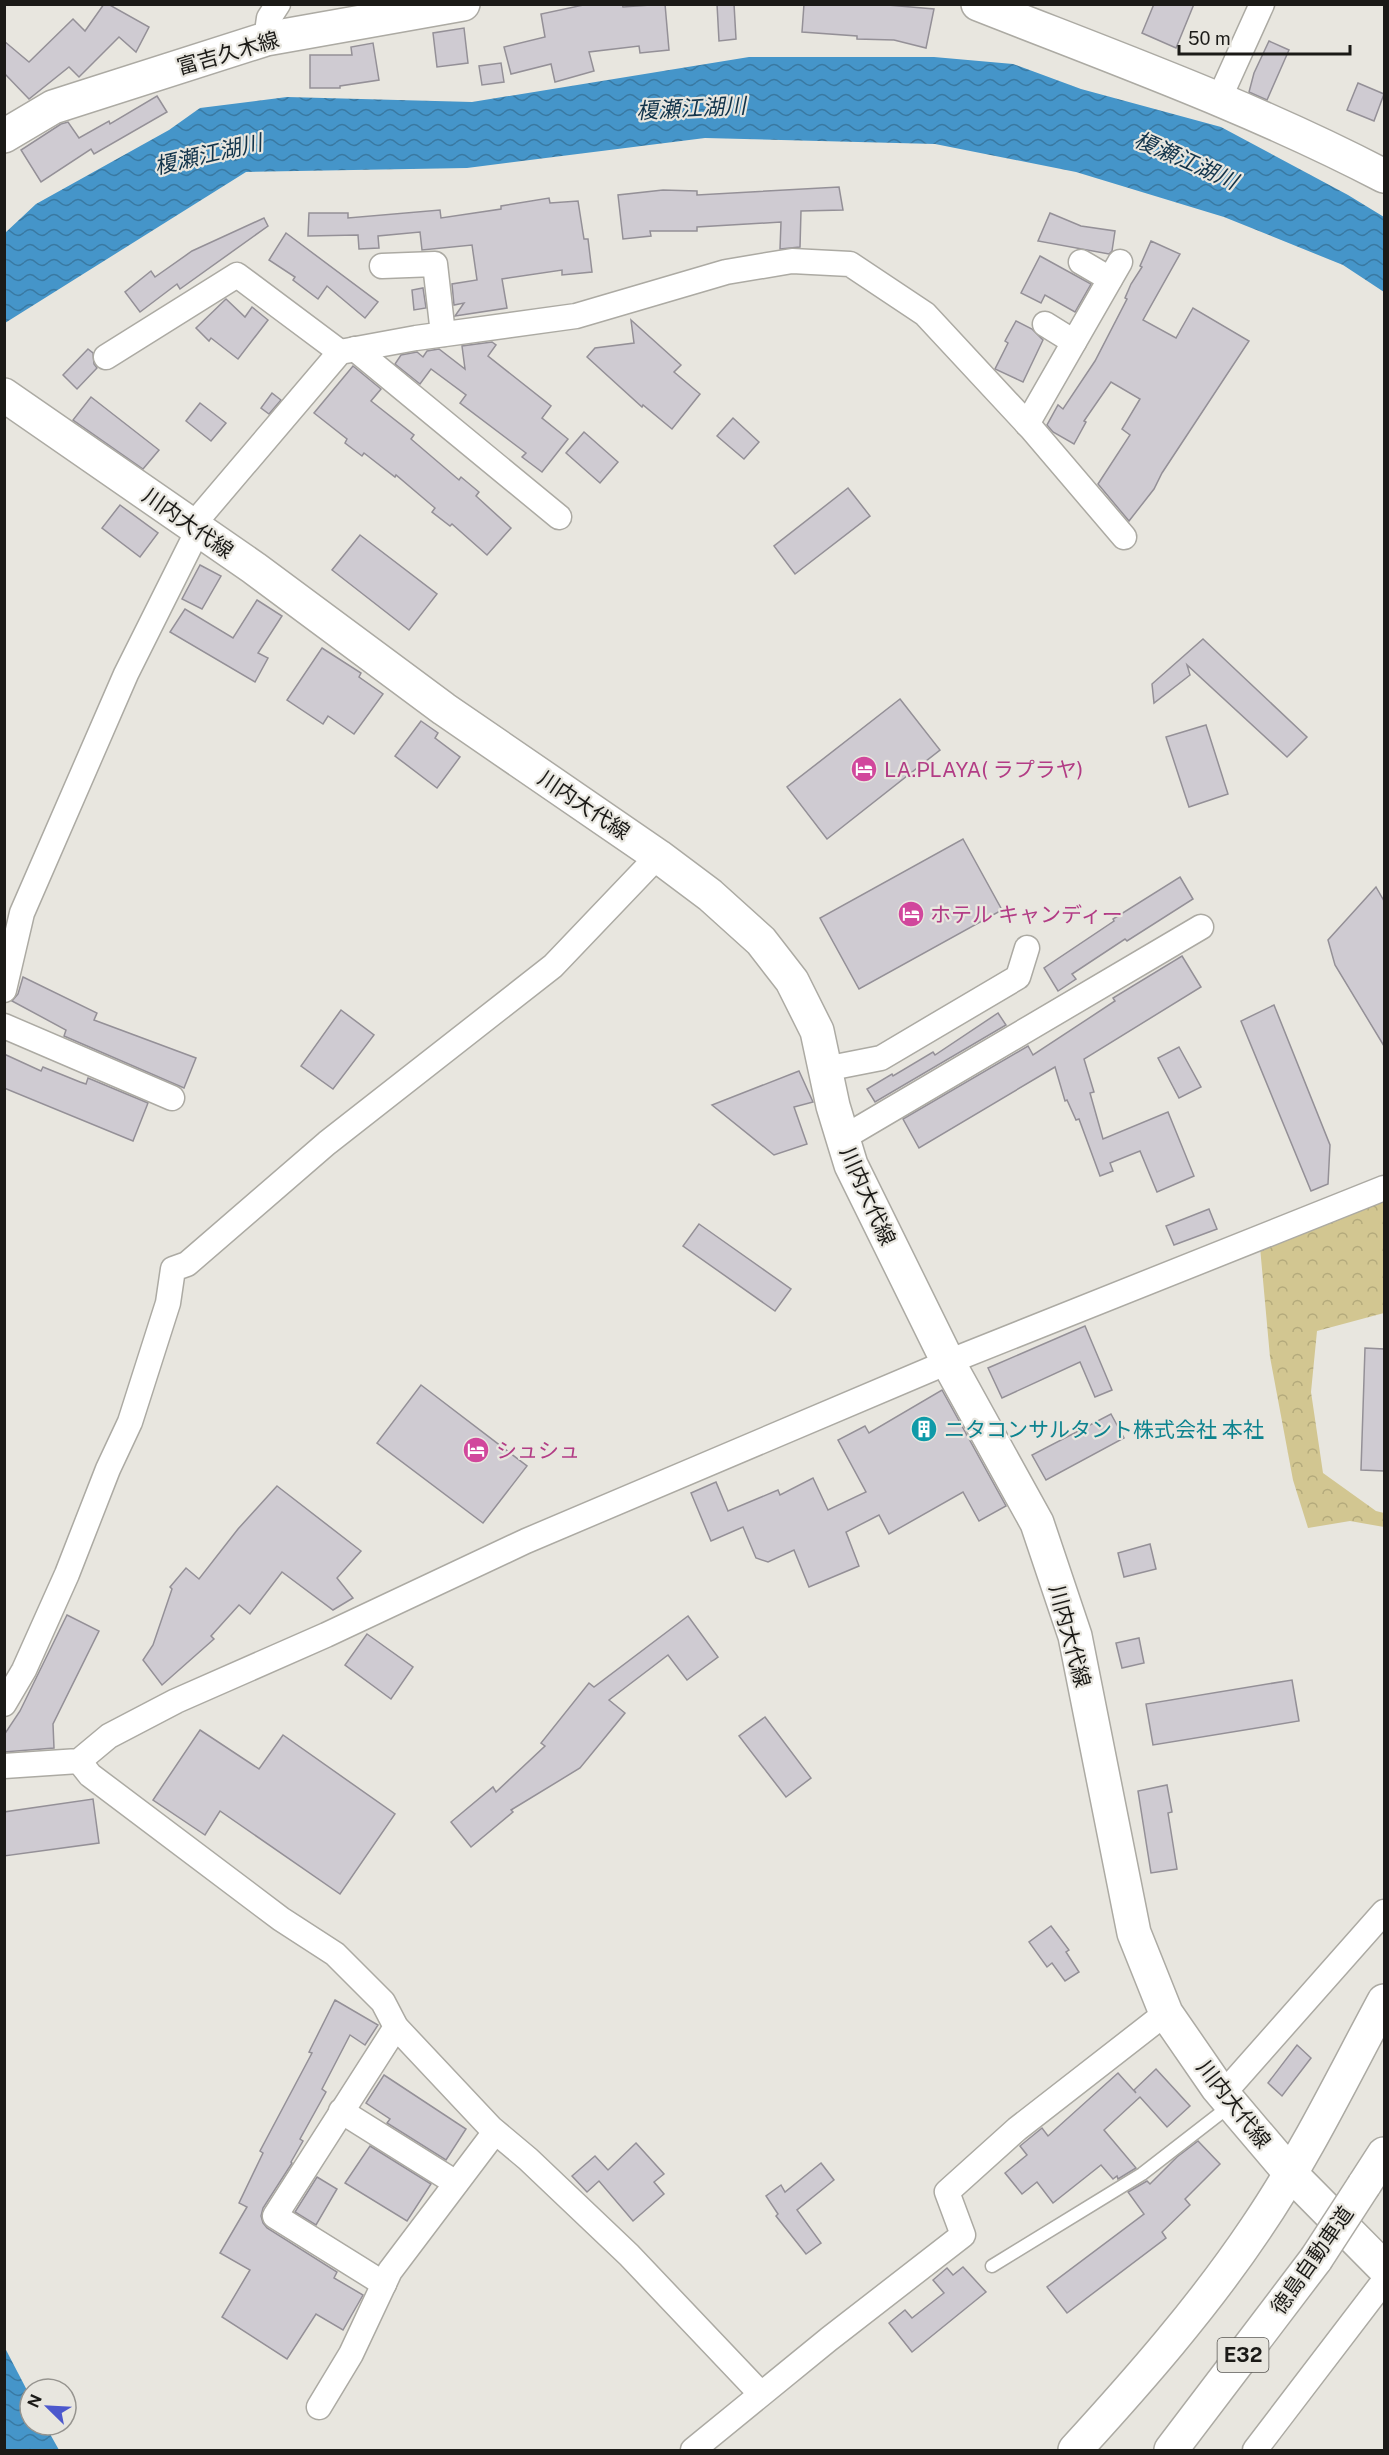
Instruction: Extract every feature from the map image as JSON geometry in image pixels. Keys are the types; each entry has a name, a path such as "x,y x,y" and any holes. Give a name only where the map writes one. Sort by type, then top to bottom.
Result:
{"main road":[{"name":"富吉久木線","path":"4,136 53,108 266,39 463,4"},
{"path":"978,4 1219,99 1324,145 1384,176"},
{"name":"川内大代線","path":"4,395 195,528 444,709 658,856 710,895 767,949 792,981 817,1031 851,1165 948,1362 1037,1522 1075,1636 1134,1933 1166,2013 1227,2099 1291,2174 1384,2268"},
{"path":"1075,2451 1181,2329 1255,2229 1291,2174 1384,2001"},
{"name":"徳島自動車道","path":"1171,2451 1316,2259 1384,2154"}],"street":[{"path":"266,39 269,18 278,4"},
{"path":"1219,99 1262,4"},
{"path":"4,990 13,910 195,528 347,350 576,316 726,272 792,261 850,264 925,314 1027,424 1124,537"},
{"path":"1027,424 1115,270 1081,262"},
{"path":"382,266 435,264 443,334"},
{"path":"106,357 237,274 347,350 559,517"},
{"path":"1045,324 1074,342"},
{"path":"4,1704 24,1670 58,1595 108,1469 130,1422 168,1303 173,1269 187,1264 327,1143 553,966 658,856"},
{"path":"843,1138 1201,927"},
{"path":"825,1069 881,1058 998,989 1018,977 1027,948"},
{"path":"4,1026 172,1098"},
{"path":"4,1766 79,1761 109,1736 176,1701 326,1635 526,1541 948,1362 1384,1188"},
{"path":"79,1761 90,1775 281,1919 335,1954 383,2002 396,2026 495,2132 528,2159 628,2255 760,2394"},
{"path":"1227,2099 1384,1912"},
{"path":"693,2451 760,2394 963,2235 947,2192 1017,2130 1166,2013"},
{"path":"384,2284 275,2216 396,2026"},
{"path":"341,2111 456,2183"},
{"path":"319,2407 351,2354 390,2271 495,2132"},
{"path":"1255,2451 1384,2281"}],"lane":[{"path":"992,2266 1142,2174 1227,2099"}],"green space":[{"path":"1384,1201 1384,1313 1317,1331 1311,1392 1323,1473 1376,1511 1384,1513 1384,1527 1350,1521 1308,1528 1293,1480 1270,1357 1260,1247"}],"water":[{"name":"榎瀬江湖川","path":"749,57 934,57 1013,64 1081,89 1221,127 1348,195 1384,217 1384,292 1343,265 1224,217 1076,172 935,144 705,138 467,168 246,172 5,323 5,233 36,204 169,130 200,108 287,97 472,102"},
{"path":"5,2348 20,2377 18,2377 18,2437 52,2437 59,2450 5,2450"}],"building":[{"path":"104,4 108,4 149,27 136,52 119,37 79,77 69,67 29,99 4,73 4,41 29,62 73,19 85,31"},
{"path":"588,4 622,4 623,7 665,4 669,50 640,53 639,46 589,52 594,71 555,82 551,64 511,74 504,47 545,37 541,14"},
{"path":"717,4 734,4 736,39 719,41"},
{"path":"804,4 876,4 934,9 926,48 894,40 857,39 857,36 802,32"},
{"path":"1154,4 1194,4 1176,48 1142,33"},
{"path":"464,28 468,63 437,67 433,33"},
{"path":"1269,41 1289,50 1267,100 1249,92 1254,73"},
{"path":"373,43 379,80 340,86 340,88 310,88 310,55 352,55 351,47"},
{"path":"501,63 504,82 482,85 479,66"},
{"path":"1358,83 1384,94 1374,121 1347,110"},
{"path":"157,96 167,112 94,154 91,149 41,182 21,150 61,124 68,122 79,138 109,121 110,124"},
{"path":"839,187 843,210 801,211 800,247 780,249 781,222 697,227 697,231 650,231 651,236 623,239 618,195 663,190 697,191 697,195"},
{"path":"549,198 550,203 578,201 584,239 588,239 592,272 562,275 562,270 502,279 507,308 455,316 464,303 454,305 452,284 477,280 472,245 422,250 420,232 378,236 379,248 359,249 358,235 308,236 309,213 348,213 348,218 440,210 441,218 501,209 501,206"},
{"path":"1050,213 1081,226 1115,231 1112,251 1109,254 1038,241"},
{"path":"264,218 268,226 180,289 177,284 140,312 125,292 151,271 155,277 192,251"},
{"path":"286,233 378,302 365,318 327,286 318,299 293,280 295,277 269,260"},
{"path":"1151,241 1180,254 1143,320 1176,338 1193,308 1249,341 1162,473 1154,489 1129,521 1098,484 1130,435 1122,429 1140,399 1111,382 1084,421 1086,422 1074,444 1053,432 1047,425 1058,405 1063,409 1095,361 1127,299 1125,298 1131,284 1142,267 1140,266"},
{"path":"1040,256 1091,284 1075,312 1045,295 1041,303 1021,293"},
{"path":"423,288 426,308 414,310 412,290"},
{"path":"226,299 245,317 252,307 268,320 238,359 211,338 209,341 196,328"},
{"path":"631,320 681,365 674,372 700,394 672,429 643,405 642,407 587,357 595,348 634,343"},
{"path":"1016,321 1032,329 1043,340 1023,382 995,369 1008,343 1005,341"},
{"path":"492,342 496,345 488,356 551,406 542,418 568,439 542,472 522,457 526,453 460,403 466,395 431,369 420,384 395,364 401,355 417,352 423,357 427,351 439,349 465,369 462,346"},
{"path":"88,349 93,353 94,364 97,368 77,389 63,375"},
{"path":"353,366 381,389 371,401 414,435 411,439 459,480 461,477 479,492 476,496 511,528 487,555 452,524 450,526 432,512 435,508 396,475 395,477 364,453 362,456 345,443 347,439 314,413"},
{"path":"272,393 281,400 269,414 261,408"},
{"path":"91,397 159,450 143,469 73,420"},
{"path":"200,403 226,423 211,441 186,421"},
{"path":"733,418 759,442 744,459 717,436"},
{"path":"584,432 618,462 600,483 566,453"},
{"path":"848,488 870,516 795,574 774,546"},
{"path":"120,505 158,533 140,557 102,528"},
{"path":"360,535 437,594 409,630 332,570"},
{"path":"200,565 221,576 202,609 182,599"},
{"path":"257,600 282,616 258,653 268,658 255,682 170,632 185,609 233,638"},
{"path":"1203,639 1307,737 1287,757 1187,665 1190,675 1154,703 1152,684"},
{"path":"322,648 361,673 359,677 383,694 354,734 328,716 323,724 287,700"},
{"name":"LA.PLAYA( ラプラヤ)","path":"900,699 940,750 827,839 787,787"},
{"path":"421,721 438,733 435,738 460,757 437,788 395,756"},
{"path":"1206,725 1228,794 1189,807 1166,737"},
{"name":"ホテル キャンディー","path":"963,839 1002,910 859,989 820,918"},
{"path":"1180,877 1193,899 1127,941 1125,939 1072,974 1076,979 1058,991 1044,968 1114,921 1113,919"},
{"path":"1376,887 1384,901 1384,1046 1335,965 1328,940"},
{"path":"1182,956 1201,987 1084,1059 1094,1092 1090,1093 1103,1139 1168,1112 1194,1176 1157,1192 1140,1151 1110,1163 1113,1171 1100,1176 1079,1119 1076,1120 1067,1100 1065,1101 1055,1067 919,1148 903,1119 1028,1046 1033,1055 1115,1001 1113,998"},
{"path":"23,977 97,1013 94,1020 196,1058 184,1088 64,1036 66,1030 12,1001 18,994"},
{"path":"1274,1005 1330,1145 1328,1184 1311,1191 1241,1021"},
{"path":"341,1010 374,1035 333,1089 301,1066"},
{"path":"998,1013 1006,1025 875,1102 867,1089 933,1052 935,1055"},
{"path":"1179,1047 1201,1087 1179,1098 1158,1058"},
{"path":"4,1054 41,1071 43,1067 86,1084 88,1078 148,1103 133,1141 4,1088"},
{"path":"799,1071 813,1102 794,1107 807,1144 774,1155 712,1105"},
{"path":"1209,1209 1217,1229 1174,1245 1166,1226"},
{"path":"699,1224 791,1289 775,1311 683,1246"},
{"path":"1085,1326 1112,1390 1095,1397 1080,1362 1002,1398 988,1368"},
{"path":"1365,1348 1384,1349 1384,1471 1361,1470"},
{"path":"421,1385 527,1466 483,1523 377,1443"},
{"path":"942,1390 1006,1506 979,1521 963,1492 889,1534 879,1515 846,1532 859,1566 809,1587 794,1550 768,1562 756,1558 743,1527 711,1541 691,1493 716,1482 728,1511 778,1490 780,1495 813,1478 828,1510 866,1492 838,1440 865,1426 869,1433"},
{"path":"1111,1414 1124,1438 1046,1480 1032,1455"},
{"path":"277,1486 361,1551 337,1578 353,1598 333,1610 282,1572 250,1614 239,1605 211,1636 214,1639 162,1685 143,1660 153,1645 172,1589 170,1587 186,1568 199,1579 238,1529"},
{"path":"1150,1544 1156,1569 1124,1577 1118,1553"},
{"path":"67,1615 99,1631 53,1724 54,1748 4,1752 4,1735 20,1711"},
{"path":"688,1616 718,1657 687,1680 668,1655 609,1700 625,1713 580,1768 511,1810 513,1812 471,1847 451,1822 493,1787 496,1792 545,1746 541,1743 589,1683 594,1687"},
{"path":"367,1634 413,1667 391,1699 345,1665"},
{"path":"1139,1638 1144,1663 1122,1668 1116,1643"},
{"path":"1292,1680 1299,1721 1153,1745 1146,1704"},
{"path":"765,1717 811,1778 786,1797 739,1736"},
{"path":"200,1730 259,1769 283,1735 395,1814 340,1894 220,1811 205,1835 153,1800"},
{"path":"1167,1785 1172,1812 1168,1813 1177,1869 1151,1873 1138,1791"},
{"path":"93,1799 99,1843 4,1856 4,1812"},
{"path":"1051,1926 1069,1950 1066,1952 1079,1972 1065,1981 1052,1963 1047,1967 1029,1942"},
{"path":"335,2000 378,2025 365,2045 350,2035 322,2089 326,2092 300,2139 303,2141 292,2163 263,2208 261,2216 267,2228 337,2272 334,2278 363,2295 343,2330 316,2314 287,2359 222,2317 250,2270 220,2253 247,2207 239,2203 263,2153 260,2151 312,2053 309,2052"},
{"path":"1297,2045 1311,2058 1282,2096 1268,2083"},
{"path":"1156,2069 1190,2106 1167,2127 1140,2097 1104,2130 1136,2168 1118,2179 1117,2176 1113,2179 1101,2165 1053,2203 1037,2182 1022,2194 1005,2173 1027,2155 1020,2146 1042,2128 1048,2136 1118,2073 1136,2093 1134,2090"},
{"path":"384,2075 466,2129 446,2160 387,2123 390,2119 366,2103"},
{"path":"1198,2141 1220,2164 1185,2199 1190,2205 1162,2232 1166,2238 1067,2313 1047,2287 1144,2214 1128,2192 1147,2181 1150,2184 1177,2157"},
{"path":"636,2143 664,2174 654,2182 664,2194 633,2221 599,2181 587,2192 572,2176 595,2156 608,2170"},
{"path":"370,2146 431,2184 407,2221 345,2183"},
{"path":"821,2163 834,2180 797,2210 821,2243 806,2254 776,2216 778,2214 766,2196 781,2185 785,2192"},
{"path":"317,2177 337,2189 316,2225 295,2212"},
{"path":"963,2267 986,2292 912,2352 889,2323 905,2310 912,2318 944,2293 933,2280 947,2268 953,2275"}],"place":[{"name":"LA.PLAYA( ラプラヤ)","path":"864,769"},
{"name":"ホテル キャンディー","path":"911,914"},
{"name":"ニタコンサルタント株式会社 本社","path":"924,1429"},
{"name":"シュシュ","path":"476,1450"}]}
